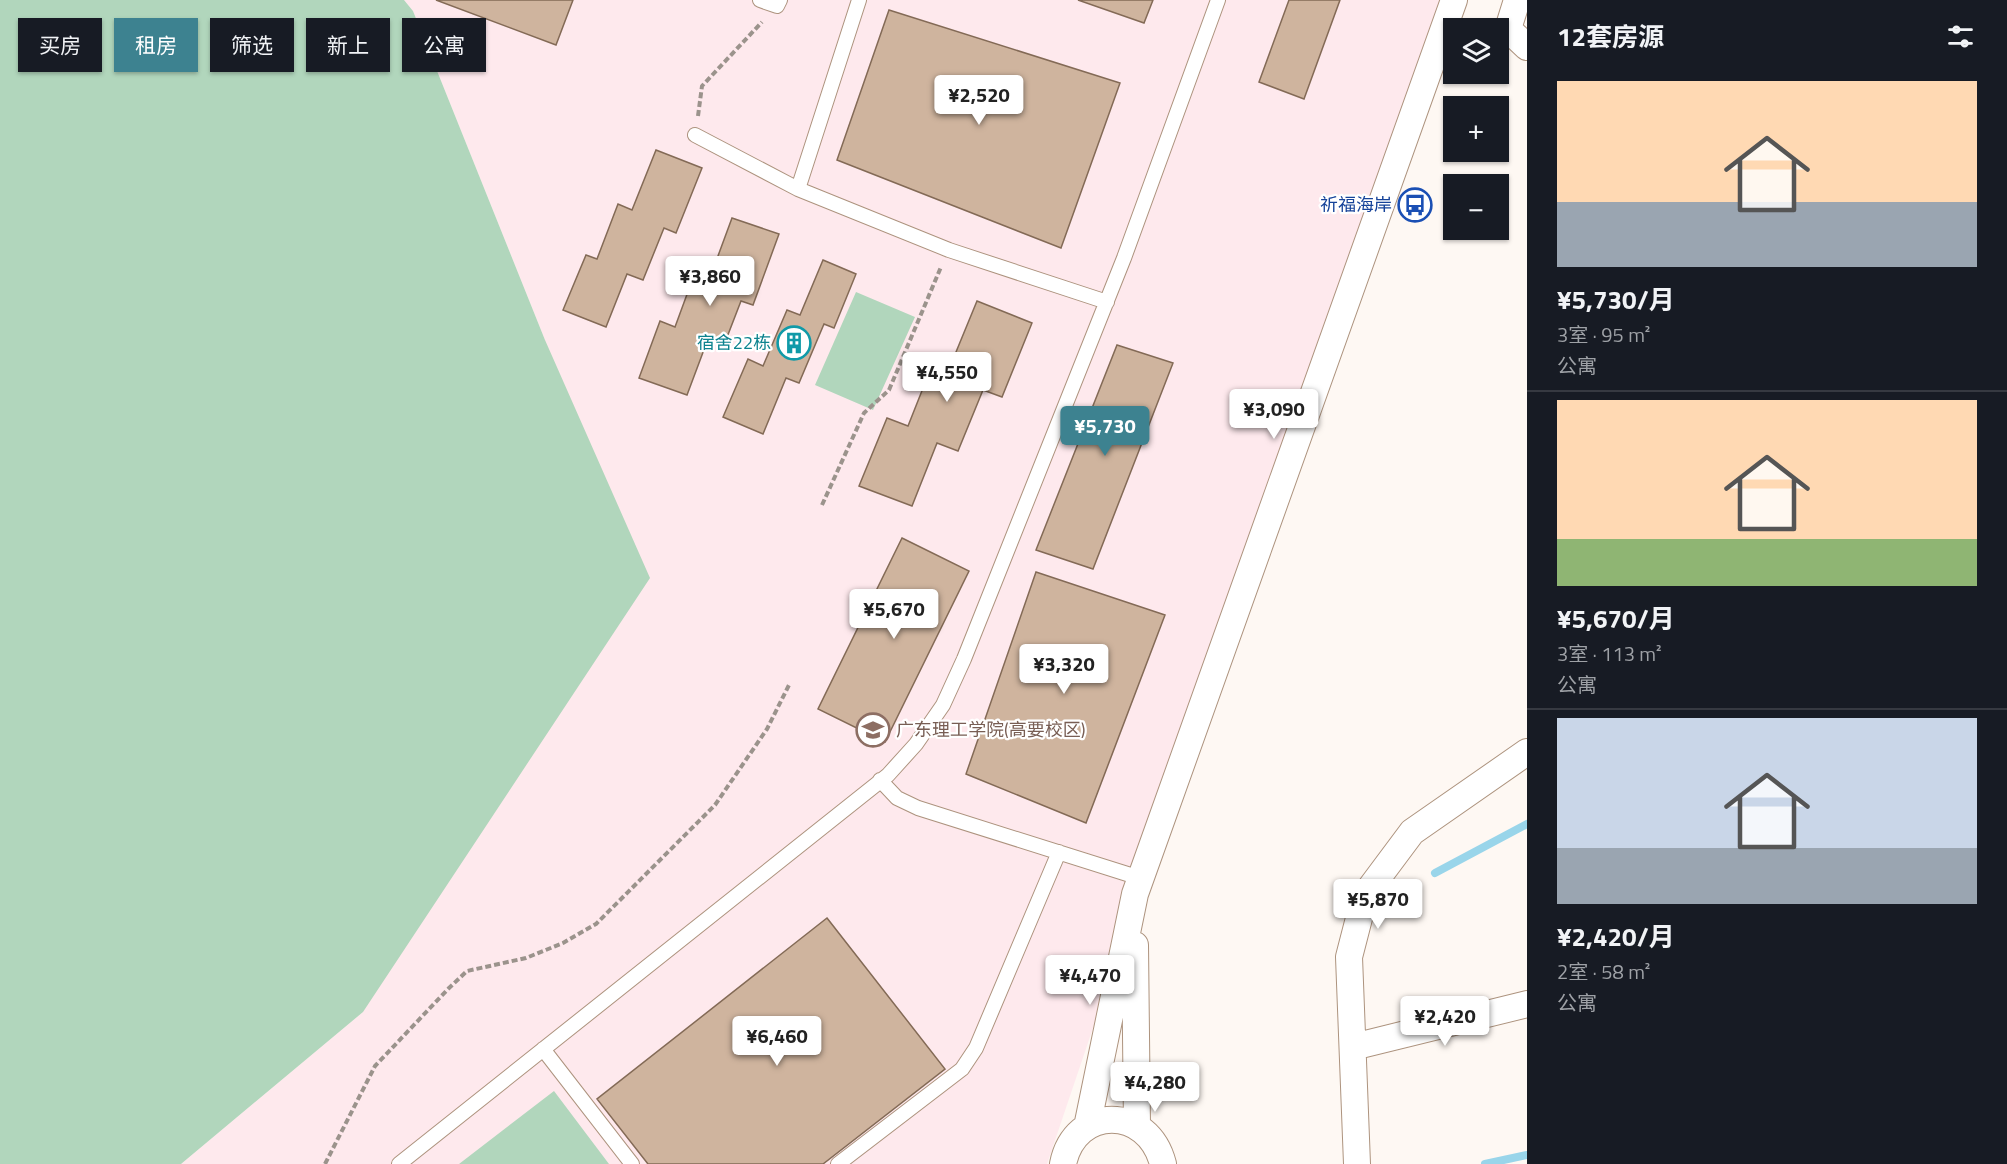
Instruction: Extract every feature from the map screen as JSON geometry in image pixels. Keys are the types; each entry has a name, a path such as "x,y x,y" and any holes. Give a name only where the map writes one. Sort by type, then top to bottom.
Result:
{"street":[{"path":"1451,18 1454,0"},
{"path":"1509,19 1517,0"},
{"path":"1509,36 1527,47"},
{"path":"1087,1127 1138,886 1443,52"},
{"path":"1358,1164 1349,957 1365,895 1412,832 1527,752"},
{"path":"1137,1126 1138,886"},
{"path":"1353,1047 1527,1004"},
{"path":"1063,1164 1065,1153 1074,1138 1087,1127 1103,1121 1121,1120 1137,1126 1150,1136 1160,1151 1163,1164"}],"lane":[{"path":"759,0 779,3"},
{"path":"798,189 859,0"},
{"path":"399,1164 880,780 916,744 943,705 964,659 1124,258 1218,0"},
{"path":"695,135 798,189 948,250 1107,302"},
{"path":"880,780 897,798 918,808 1059,852 1138,886"},
{"path":"838,1164 962,1069 976,1047 1059,852"},
{"path":"543,1049 632,1164"}],"path":[{"path":"695,135 702,86 779,3"},
{"path":"822,505 864,413 889,390 948,250"},
{"path":"325,1164 375,1066 449,988 467,971 526,958 563,943 596,924 715,805 767,729 790,683"}],"shaded area":[{"name":"广东理工学院(高要校区)","path":"404,0 1455,0 1449,18 1443,18 1443,34 1142,883 1047,1164 181,1164 363,1012 545,340 437,72 486,72 486,18 416,18"}],"green space":[{"path":"0,0 404,0 416,18 402,18 402,72 437,72 545,340 650,578 363,1012 181,1164 0,1164"},
{"path":"856,292 915,317 873,410 815,385"},
{"path":"554,1091 609,1164 459,1164"}],"building":[{"path":"436,0 573,0 556,45"},
{"path":"1078,0 1153,0 1144,23"},
{"path":"1289,0 1340,0 1304,99 1259,82"},
{"path":"889,10 1120,83 1061,248 837,160"},
{"path":"656,150 702,168 676,233 664,228 643,280 627,274 606,327 563,310 586,255 597,259 618,204 632,210"},
{"path":"732,218 779,234 753,305 741,301 724,345 708,339 687,395 639,378 660,321 675,327 693,278 708,283"},
{"name":"宿舍22栋","path":"823,260 856,274 834,328 824,324 799,383 786,378 763,434 723,417 748,359 763,366 787,310 800,315"},
{"path":"977,301 1032,323 1002,397 983,390 958,451 937,443 912,506 859,486 887,418 908,426 933,363 949,369"},
{"path":"1117,345 1173,363 1093,569 1036,550"},
{"path":"902,538 969,571 885,742 818,709"},
{"path":"1036,572 1165,615 1086,823 966,774"},
{"path":"827,918 945,1069 823,1164 648,1164 597,1099"}],"waterway":[{"path":"1435,873 1527,824"},
{"path":"1485,1164 1527,1155"}],"place":[{"name":"祈福海岸","path":"1415,205"},
{"name":"宿舍22栋","path":"794,343"},
{"name":"广东理工学院(高要校区)","path":"873,730"}]}
